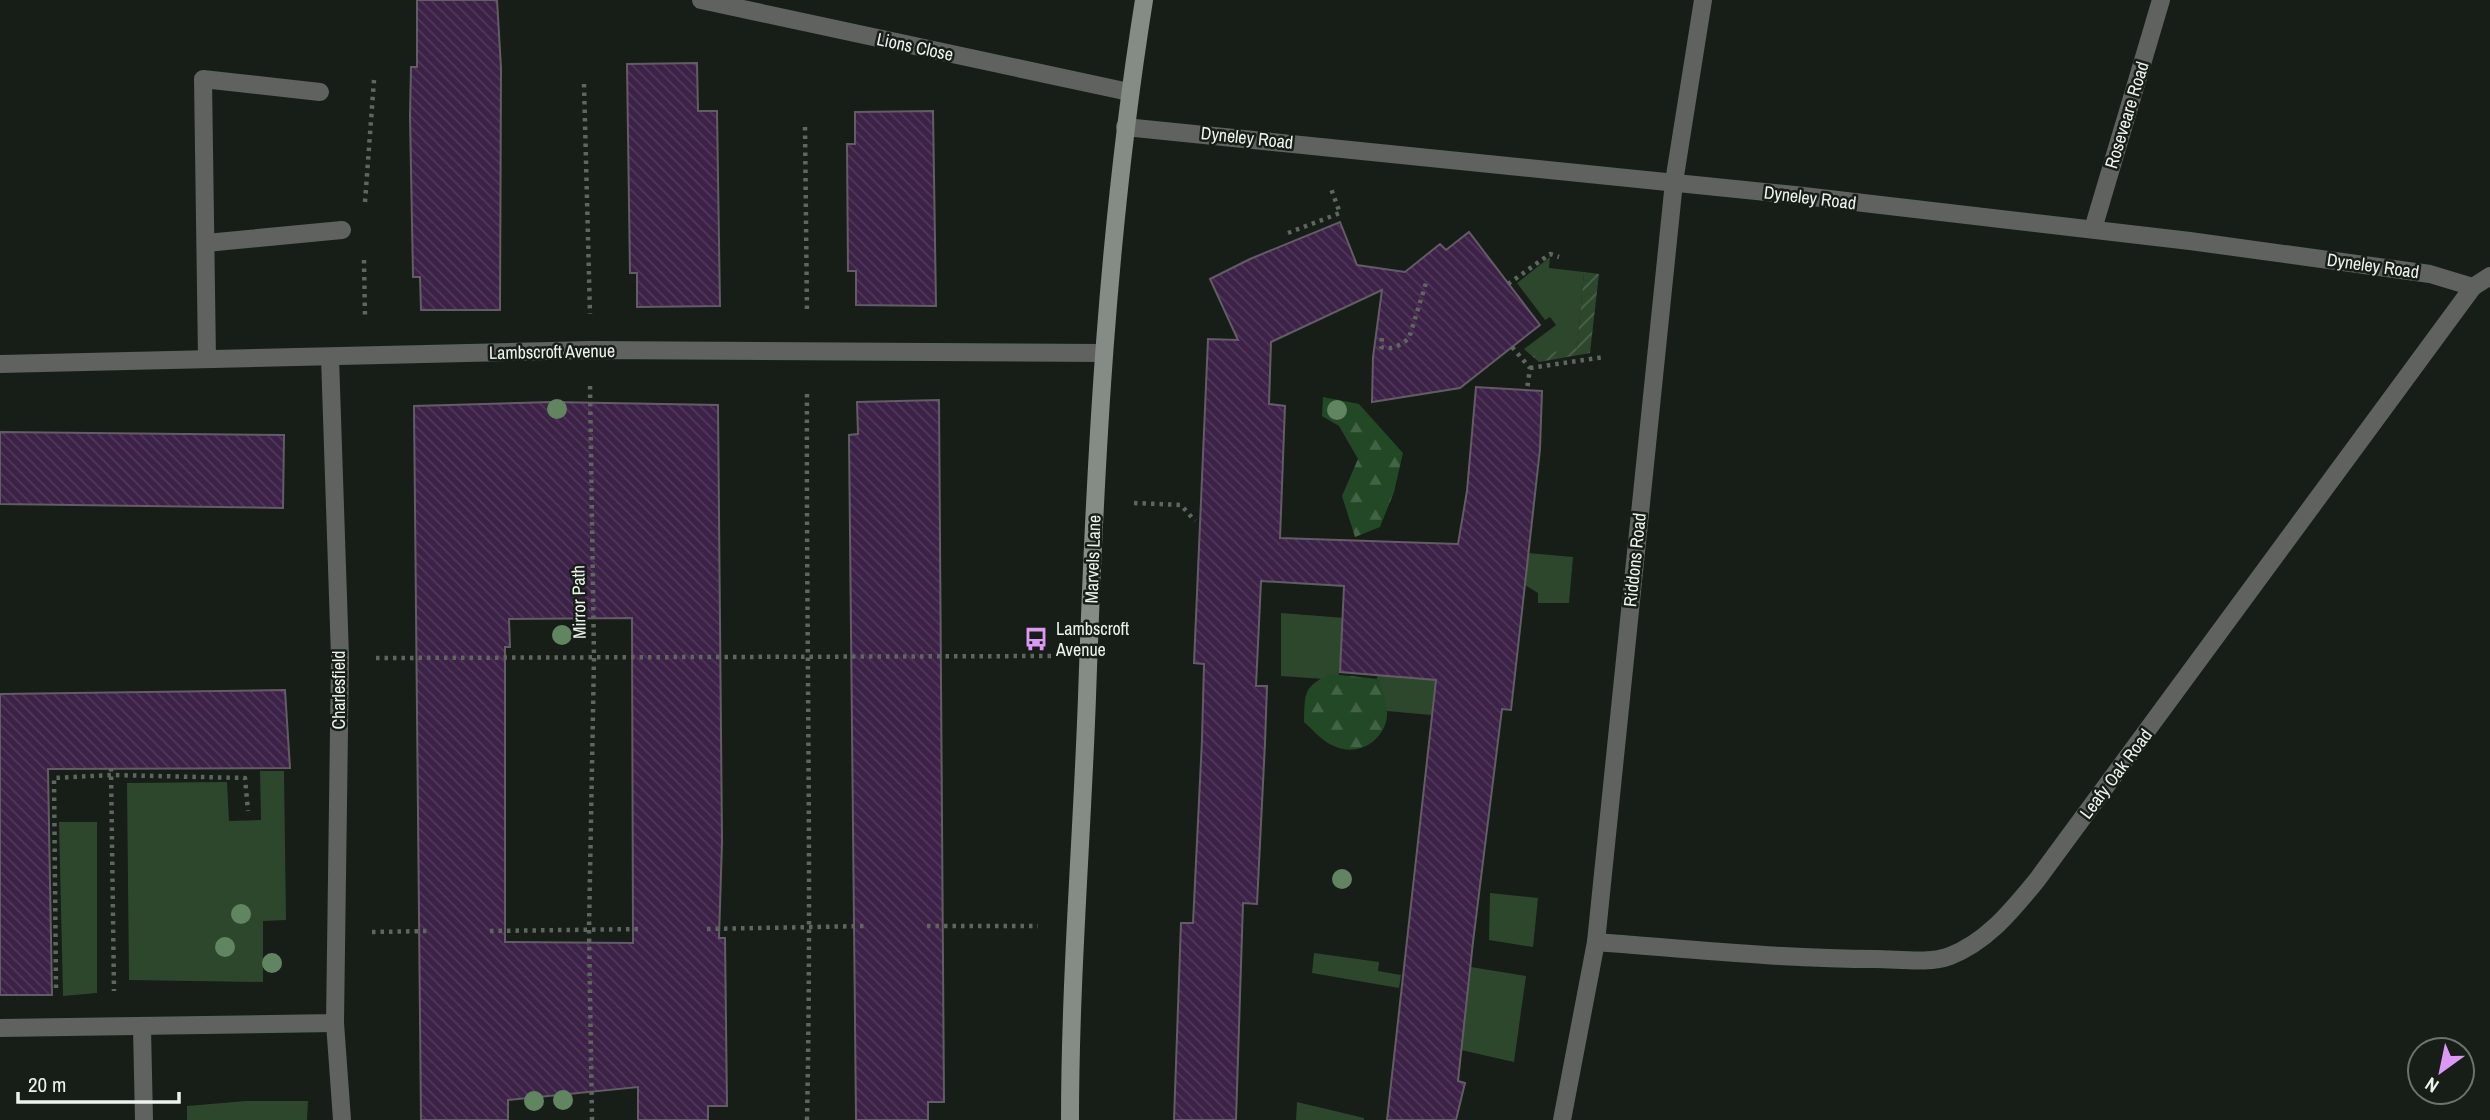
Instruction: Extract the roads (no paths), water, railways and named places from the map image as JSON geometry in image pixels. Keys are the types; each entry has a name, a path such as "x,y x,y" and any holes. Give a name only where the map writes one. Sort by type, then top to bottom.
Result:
{"street":[{"name":"Lions Close","path":"701,0 1129,92"},
{"name":"Marvels Lane","path":"1070,1120 1075,926 1103,353 1129,92 1144,0"},
{"name":"Riddons Road","path":"1562,1120 1595,942 1674,182 1703,0"},
{"name":"Roseveare Road","path":"2093,229 2161,0"},
{"path":"207,359 203,79 320,92"},
{"name":"Dyneley Road","path":"1125,127 1674,182 2093,229 2430,274 2473,287"},
{"path":"206,243 342,230"},
{"path":"2473,287 2490,276"},
{"name":"Leafy Oak Road","path":"1595,942 1822,959 1917,960 1948,957 1978,942 2008,915 2037,880 2473,287"},
{"name":"Lambscroft Avenue","path":"0,363 590,350 1103,353"},
{"name":"Charlesfield","path":"330,357 340,657 335,1023 342,1120"},
{"path":"0,1028 142,1028 335,1023"},
{"path":"142,1028 144,1120"}],"place":[{"name":"Lambscroft Avenue","path":"1036,639"}]}
